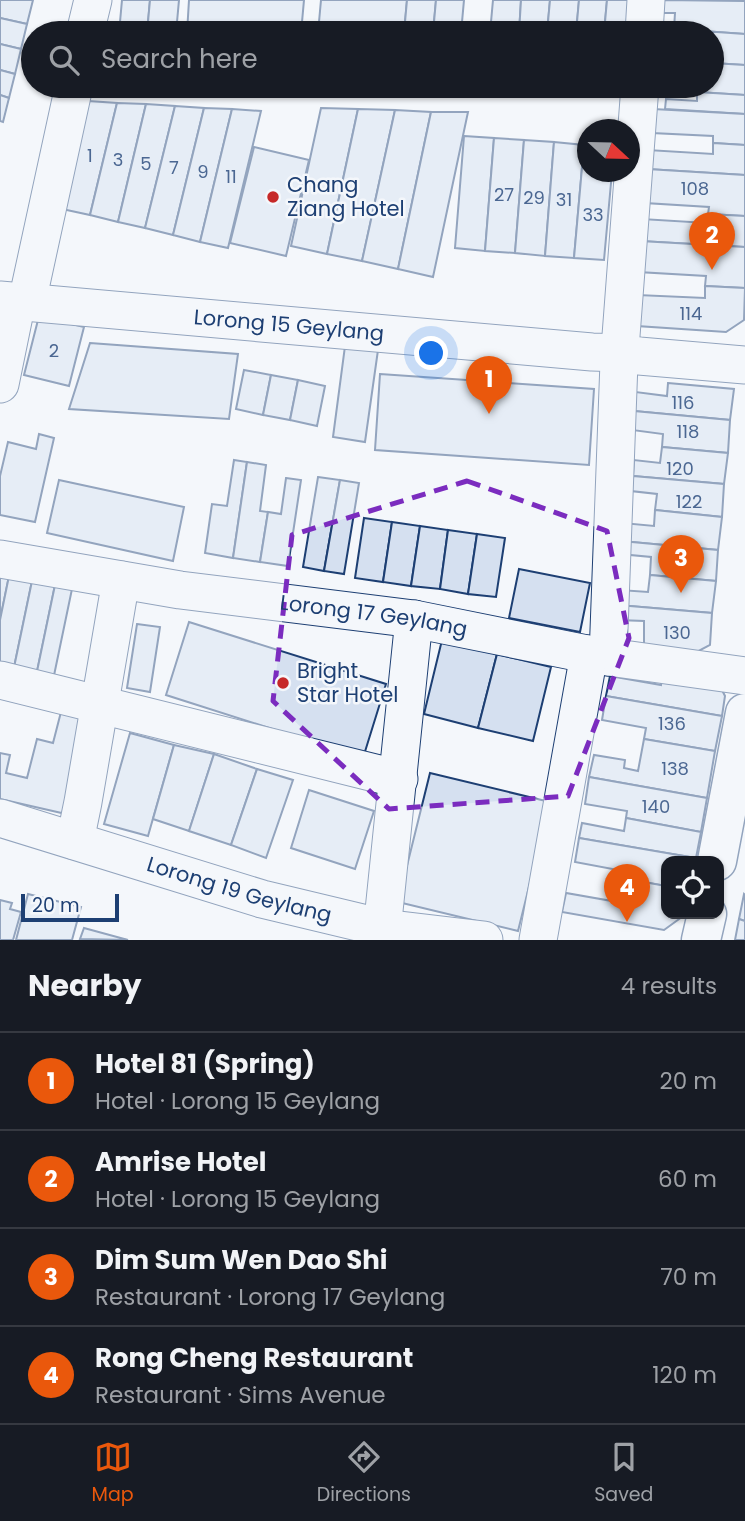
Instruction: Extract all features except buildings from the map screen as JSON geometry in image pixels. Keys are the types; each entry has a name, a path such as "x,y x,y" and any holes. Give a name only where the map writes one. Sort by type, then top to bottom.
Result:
{"main road":[{"path":"718,856 745,713"},
{"path":"701,940 706,919"}],"street":[{"path":"88,21 93,0"},
{"path":"645,21 646,0"},
{"path":"0,384 15,301 71,98"},
{"path":"538,940 586,671 597,656 613,496 639,98"},
{"name":"Lorong 15 Geylang","path":"15,301 745,365"},
{"name":"Lorong 17 Geylang","path":"0,559 180,590 414,619 597,656 745,676"},
{"path":"75,841 121,580"},
{"path":"382,934 414,619"},
{"path":"0,680 399,779"},
{"name":"Lorong 19 Geylang","path":"0,818 382,934 484,940"}],"highlighted area":[{"path":"467,481 607,531 629,638 568,796 389,809 273,701 292,535"}],"place":[{"name":"Chang Ziang Hotel","path":"273,197"},
{"name":"Amrise Hotel","path":"712,270"},
{"name":"Hotel 81 (Spring)","path":"489,414"},
{"name":"Dim Sum Wen Dao Shi","path":"681,593"},
{"name":"Bright Star Hotel","path":"283,683"},
{"name":"Rong Cheng Restaurant","path":"627,922"}]}
